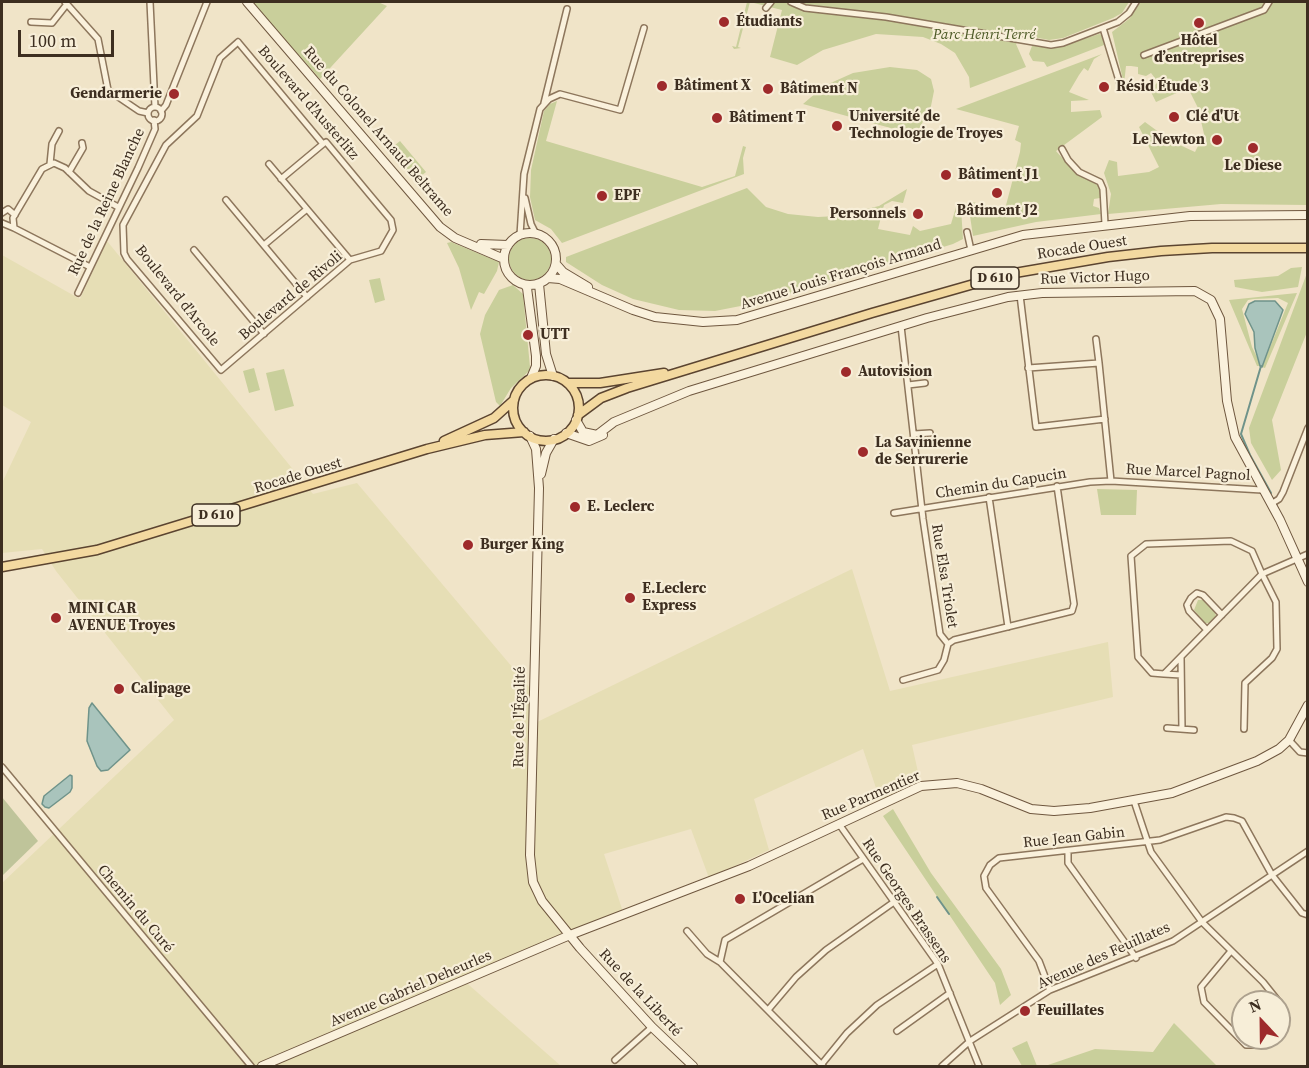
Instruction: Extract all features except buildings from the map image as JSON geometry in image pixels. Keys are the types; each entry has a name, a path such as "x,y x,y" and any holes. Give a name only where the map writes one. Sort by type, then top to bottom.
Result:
{"main road":[{"name":"Rocade Ouest","path":"577,417 601,398 962,286 1108,256 1212,248 1308,248"},
{"name":"Rocade Ouest","path":"568,383 600,383 694,368"},
{"path":"553,376 568,383 577,398 577,417 566,433 554,439 538,439 527,434 514,417 514,400 518,390 531,378 553,376"},
{"name":"Rocade Ouest","path":"427,449 494,418 514,400"},
{"name":"Rocade Ouest","path":"2,567 58,559 130,542 427,449 485,435 527,434"}],"street":[{"path":"150,2 155,107"},
{"path":"31,22 52,23 66,3 98,39 108,90 139,111 148,113 154,120 160,117 166,105 207,2"},
{"name":"Rue du Colonel Arnaud Beltrame","path":"247,2 440,227 455,238 504,259"},
{"path":"766,8 771,2"},
{"path":"791,2 805,8 875,15 1051,45 1063,43 1124,18 1136,2"},
{"path":"1144,55 1264,10 1269,2"},
{"path":"544,103 567,9"},
{"path":"520,235 528,153 540,108 552,97 565,95 620,110 644,28"},
{"path":"1103,28 1120,84"},
{"name":"Boulevard d'Austerlitz","path":"171,137 197,116 220,58 238,42 323,144 326,142 391,220 393,230 381,251"},
{"path":"155,107 161,111"},
{"path":"148,113 155,107"},
{"name":"Rue de la Reine Blanche","path":"78,293 155,129 154,120"},
{"path":"50,164 52,144 59,131"},
{"name":"Boulevard d'Arcole","path":"171,137 123,225 124,253 221,370"},
{"path":"69,172 83,148 82,143"},
{"path":"281,179 323,144"},
{"path":"1062,149 1068,160 1079,171 1100,182 1104,197 1105,224"},
{"path":"14,228 15,215 42,169 50,164 60,166 89,191 117,207"},
{"path":"269,164 350,260"},
{"path":"523,187 531,224 536,234"},
{"path":"226,200 307,297"},
{"path":"2,213 8,209 15,215"},
{"path":"264,245 307,209"},
{"name":"Avenue Louis François Armand","path":"548,278 560,279 612,302 655,317 703,321 737,320 1023,235 1077,227 1190,216 1308,215"},
{"path":"2,223 90,267"},
{"path":"967,232 971,250"},
{"path":"525,285 539,284 548,278 556,264 554,248 546,239 536,234 520,235 508,245 504,259 509,274 528,288 536,356 536,366 531,378"},
{"path":"467,242 508,245"},
{"path":"194,250 264,334"},
{"name":"Boulevard de Rivoli","path":"221,370 350,260 381,251"},
{"name":"Avenue Louis François Armand","path":"556,264 563,272 612,302"},
{"path":"539,284 546,354 553,376"},
{"name":"Rue Victor Hugo","path":"577,417 582,431 592,435 621,419 706,385 975,304 1020,295 1184,290 1206,296 1214,304 1220,319 1231,426 1247,463 1277,515 1308,582"},
{"path":"1020,295 1036,427 1105,419"},
{"name":"Rue Elsa Triolet","path":"901,326 940,634 948,644"},
{"path":"1096,339 1111,481"},
{"path":"1028,368 1099,363"},
{"path":"908,385 925,383"},
{"name":"Rue Victor Hugo","path":"566,433 594,441 621,419"},
{"path":"1271,504 1279,499 1283,492 1308,428"},
{"path":"914,435 930,433"},
{"path":"527,434 537,453 539,488"},
{"path":"539,488 546,453 554,439"},
{"name":"Rue Marcel Pagnol","path":"1111,481 1262,490"},
{"name":"Chemin du Capucin","path":"894,513 1057,486 1111,481"},
{"name":"Rue Elsa Triolet","path":"903,680 938,670 942,666 948,644 961,637 1074,612 1057,486"},
{"name":"Rue de l'Égalité","path":"539,488 531,869 542,901 570,936"},
{"path":"989,497 1008,627"},
{"path":"1181,675 1152,673 1138,657 1131,556 1146,544 1232,541 1252,551 1276,602 1277,649 1272,658 1245,683 1244,729"},
{"path":"1164,674 1262,574 1308,554"},
{"path":"1207,630 1190,611 1187,604 1191,598 1197,593 1203,596 1222,615"},
{"path":"1181,657 1182,729"},
{"name":"Rue Parmentier","path":"570,936 749,866 921,786 957,783 981,789 1042,811 1071,811 1172,794 1257,761 1289,740 1308,705"},
{"path":"1167,728 1194,730"},
{"path":"1289,740 1300,752 1308,753"},
{"name":"Chemin du Curé","path":"2,767 250,1066"},
{"path":"1134,801 1146,842 1202,922 1269,990"},
{"name":"Rue Jean Gabin","path":"1050,990 1039,961 986,888 984,876 990,865 999,858 1146,842 1186,834 1226,817 1234,818 1242,821 1272,875 1302,913 1308,915"},
{"name":"Rue Georges Brassens","path":"839,824 938,964 979,1066"},
{"path":"1068,851 1068,863 1136,957"},
{"name":"Avenue des Feuillates","path":"942,1066 970,1041 1050,990 1173,941 1308,851"},
{"path":"720,962 724,940 863,859"},
{"path":"768,1010 796,977 826,950 894,902"},
{"path":"687,931 707,954 720,962 822,1066 847,1033 877,1005 938,964"},
{"name":"Rue de la Liberté","path":"570,936 689,1065"},
{"name":"Avenue Gabriel Deheurles","path":"262,1066 570,936"},
{"path":"1231,951 1201,987 1204,1002 1231,1030"},
{"path":"897,1031 950,993"},
{"path":"615,1060 652,1027"}],"shaded area":[{"path":"107,241 313,494 357,483 529,687 531,725 852,569 890,691 1108,642 1113,697 912,745 920,781 880,800 863,749 754,799 769,850 709,878 691,829 604,854 623,912 461,978 561,1066 2,1066 2,883 174,720 56,571 42,549 2,553 2,483 31,422 2,405 2,255 80,299"}],"green space":[{"path":"252,2 378,2 387,6 320,79"},
{"path":"747,2 750,2 738,47 741,48 734,49 732,46 736,47"},
{"name":"Parc Henri Terré","path":"750,2 1129,2 1122,13 1113,18 1063,38 1049,40 1023,35 1016,44 1026,67 970,88 969,77 955,53 923,37 876,34 823,50 797,65 770,57 782,10"},
{"path":"1141,2 1307,2 1307,205 1221,204 1108,214 1111,194 1104,173 1109,160 1117,162 1118,176 1149,172 1159,167 1139,127 1145,122 1171,141 1195,152 1204,134 1198,108 1188,88 1156,102 1150,90 1158,82 1151,73 1146,76 1138,74 1138,67 1131,66 1126,66 1124,84 1112,32 1129,19"},
{"path":"1102,35 1104,45 1047,67 1044,62 1033,61 1029,54 1032,46 1060,47"},
{"path":"1102,54 1094,59 1088,71 1084,68 1069,92 1089,100 1071,101 1071,112 1100,110 1102,117 1056,151 1072,169 1099,186 1101,195 1100,198 1094,199 1093,206 1099,208 1101,214 1036,222 973,236 970,216 972,202 1005,209 1020,152 1021,143 1015,140 1019,126 956,109"},
{"path":"890,67 917,70 931,79 934,91 931,106 916,135 803,104 824,86 853,73"},
{"name":"EPF","path":"557,101 546,141 702,187 735,176 743,146 746,147 743,158 744,174 562,243 551,229 535,220 530,197 531,170 544,111 550,104"},
{"path":"400,141 426,172 415,181 389,150"},
{"path":"747,188 766,207 788,214 818,217 837,216 879,206 907,189 903,203 892,201 884,205 878,229 910,235 913,226 920,231 951,224 957,204 961,208 963,239 766,301 715,311 679,310 633,299 602,285 566,262 566,257"},
{"path":"530,238 538,239 545,244 550,251 550,267 545,274 538,279 530,280 522,279 515,274 510,267 509,259 510,251 515,244 522,239"},
{"path":"451,242 499,262 497,271 484,294 479,292 471,310 459,268 447,243"},
{"path":"1302,267 1298,287 1262,292 1235,287 1234,280 1278,276 1291,268"},
{"path":"1307,273 1307,332 1272,420 1281,470 1272,480 1251,443 1249,428"},
{"path":"380,278 385,300 375,303 369,280"},
{"path":"513,285 523,294 530,367 529,371 511,388 500,406 496,402 480,334 485,315 499,290"},
{"path":"1297,293 1265,368 1262,367 1288,303 1278,298 1254,299 1248,300 1242,309 1252,347 1260,363 1260,366 1257,366 1229,300"},
{"path":"254,368 260,390 249,393 243,371"},
{"path":"284,369 294,406 275,411 266,373"},
{"path":"1097,489 1137,490 1136,515 1101,515"},
{"path":"1198,600 1204,600 1215,611 1216,617 1210,623 1205,623 1194,610"},
{"path":"2,797 38,841 2,876"},
{"path":"893,809 931,873 1001,969 1011,995 1000,1005 995,983 883,816"},
{"path":"1174,1023 1217,1066 1045,1066 1095,1049 1153,1052"},
{"path":"1027,1041 1037,1066 1022,1066 1012,1048"}],"water":[{"path":"1255,301 1275,301 1283,310 1262,367 1255,348 1254,332 1245,314 1249,304"},
{"path":"92,703 130,750 108,770 101,771 97,766 87,741 89,708"},
{"path":"70,775 72,776 72,788 70,792 49,808 45,807 42,804 44,796"}],"waterway":[{"path":"1261,366 1241,434 1271,493"},
{"path":"937,897 949,914"}],"place":[{"name":"Étudiants","path":"724,22"},
{"name":"Hôtel d’entreprises","path":"1199,23"},
{"name":"Bâtiment X","path":"662,86"},
{"name":"Résid Étude 3","path":"1104,87"},
{"name":"Bâtiment N","path":"768,89"},
{"name":"Gendarmerie","path":"174,94"},
{"name":"Clé d'Ut","path":"1174,117"},
{"name":"Bâtiment T","path":"717,118"},
{"name":"Université de Technologie de Troyes","path":"837,126"},
{"name":"Le Newton","path":"1217,140"},
{"name":"Le Diese","path":"1253,148"},
{"name":"Bâtiment J1","path":"946,175"},
{"name":"Bâtiment J2","path":"997,193"},
{"name":"EPF","path":"602,196"},
{"name":"Personnels","path":"918,214"},
{"name":"UTT","path":"528,335"},
{"name":"Autovision","path":"846,372"},
{"name":"La Savinienne de Serrurerie","path":"863,452"},
{"name":"E. Leclerc","path":"575,507"},
{"name":"Burger King","path":"468,545"},
{"name":"E.Leclerc Express","path":"630,598"},
{"name":"MINI CAR AVENUE Troyes","path":"56,618"},
{"name":"Calipage","path":"119,689"},
{"name":"L'Ocelian","path":"740,899"},
{"name":"Feuillates","path":"1025,1011"}]}
